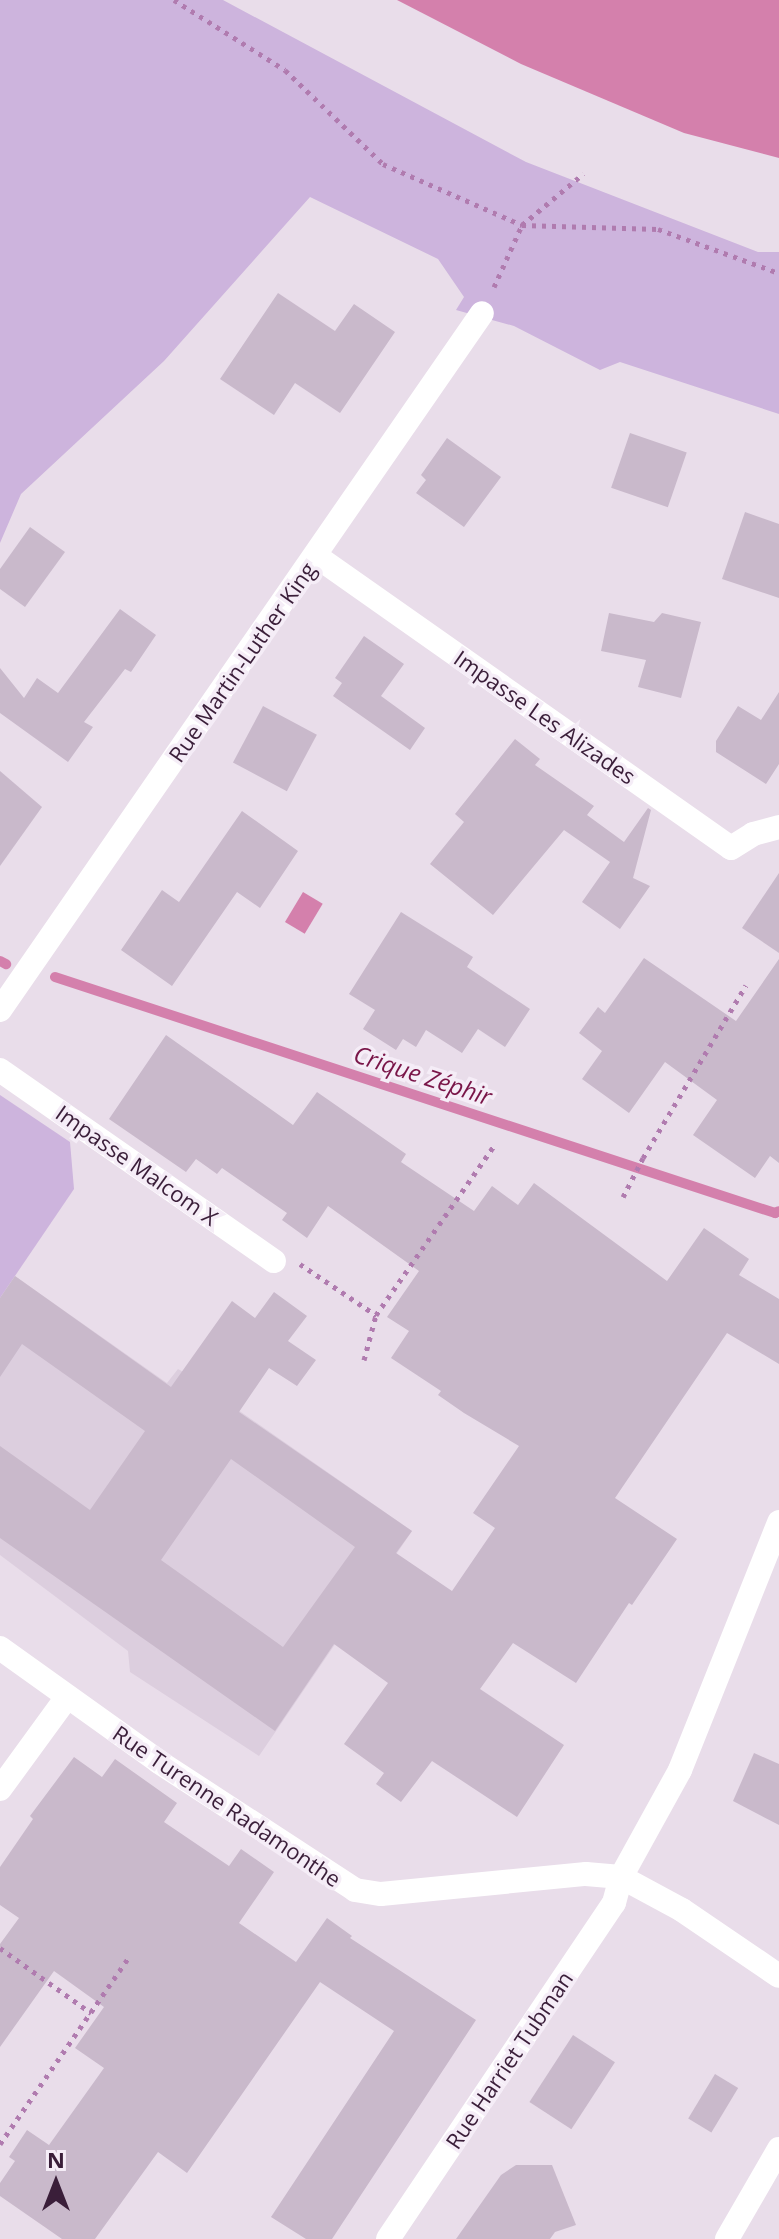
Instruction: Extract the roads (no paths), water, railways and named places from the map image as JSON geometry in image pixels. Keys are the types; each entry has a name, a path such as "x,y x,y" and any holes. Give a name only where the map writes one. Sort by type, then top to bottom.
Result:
{"street":[{"name":"Rue Martin-Luther King","path":"0,1010 482,313"},
{"name":"Impasse Les Alizades","path":"316,556 731,848 753,834 779,827"},
{"name":"Impasse Malcom X","path":"0,1070 274,1261"},
{"name":"Rue Harriet Tubman","path":"388,2239 614,1903 621,1877 680,1770 779,1522"},
{"name":"Rue Turenne Radamonthe","path":"0,1648 314,1866 355,1890 381,1894 586,1874 621,1877"},
{"path":"0,1789 67,1697"},
{"path":"621,1877 682,1910 779,1976"},
{"path":"727,2239 779,2149"}],"waterway":[{"name":"Crique Zéphir","path":"0,961 6,964"},
{"name":"Crique Zéphir","path":"55,977 775,1213 779,1211"}]}
